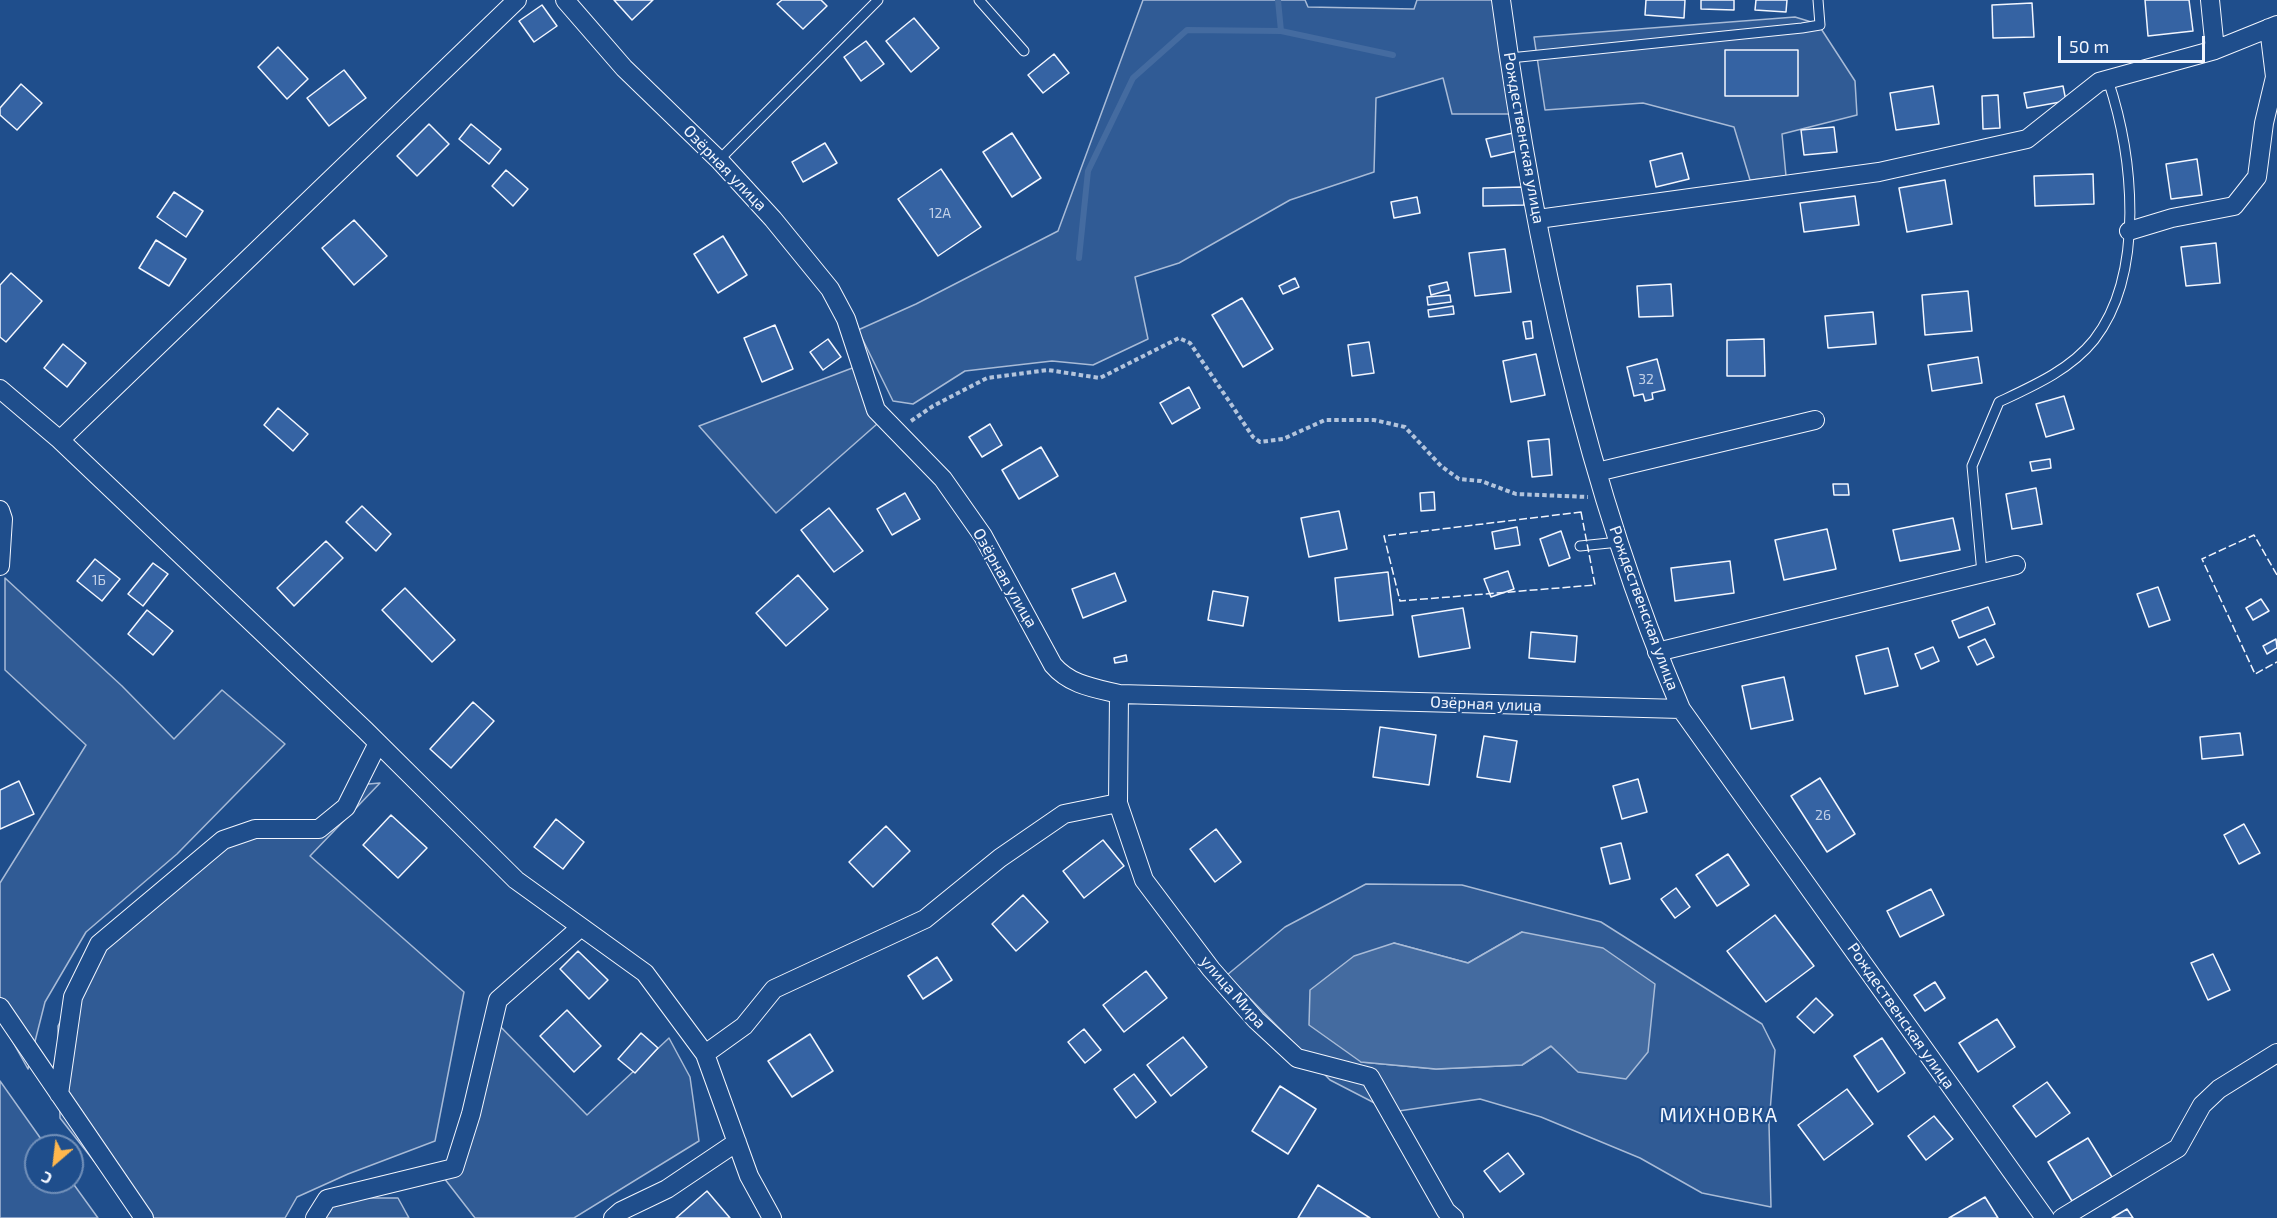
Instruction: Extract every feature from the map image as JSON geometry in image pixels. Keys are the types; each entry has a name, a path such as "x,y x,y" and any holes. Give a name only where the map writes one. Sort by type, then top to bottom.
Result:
{"street":[{"path":"60,440 517,0"},
{"name":"Озёрная улица","path":"565,0 624,68 719,160 773,219 830,290 846,319 876,410 943,479 983,536 1053,665 1065,678 1119,694 1681,709"},
{"name":"Рождественская улица","path":"1501,0 1538,219 1567,362 1604,498 1657,651 1681,709 2045,1218"},
{"path":"2210,0 2215,50"},
{"path":"1538,219 1879,172 2027,139 2100,82 2215,50 2273,26 2275,76 2264,123 2257,177 2234,206 2172,218 2128,231"},
{"path":"0,389 60,440 378,743 516,880 645,973 705,1054 749,1176 772,1218"},
{"path":"1597,472 1815,420"},
{"path":"0,510 3,519 0,566"},
{"path":"1657,651 2016,565"},
{"name":"улица Мира","path":"1119,694 1119,803 1144,880 1211,969 1256,1020 1297,1058 1370,1077 1446,1211 1454,1218"},
{"path":"59,1094 73,997 99,944 223,840 255,829 319,829 346,807 378,743"},
{"path":"705,1054 744,1026 774,989 925,919 1000,858 1064,814 1119,803"},
{"path":"315,1218 327,1199 454,1168 471,1114 498,1000 581,927"},
{"path":"0,1007 144,1218"},
{"path":"2062,1218 2178,1148 2202,1105 2219,1089 2277,1053"},
{"path":"613,1218 621,1211 668,1189 737,1142"}],"lane":[{"path":"719,160 878,0"},
{"path":"979,0 1024,51"},
{"path":"1510,58 1820,25 1818,0"},
{"path":"1982,573 1972,466 1999,402 2055,375 2094,340 2119,297 2128,231 2129,180 2120,115 2108,80"},
{"path":"1580,546 1619,542"}],"path":[{"path":"897,431 933,406 987,378 1048,370 1100,378 1179,338 1190,343 1253,438 1260,442 1283,439 1325,420 1374,420 1405,427 1441,466 1459,479 1482,481 1516,494 1604,498"}],"shaded area":[{"path":"1143,0 1305,0 1308,7 1414,9 1417,0 1493,0 1514,114 1452,114 1443,78 1376,98 1374,172 1290,200 1179,263 1135,277 1148,339 1093,365 1052,361 965,371 913,404 893,401 858,330 916,304 1058,231"},
{"path":"1795,17 1818,24 1855,81 1857,115 1782,134 1786,176 1750,180 1734,127 1643,103 1545,110 1534,37"},
{"path":"855,367 877,424 776,513 699,426"},
{"path":"5,578 122,686 174,739 222,690 285,744 177,854 86,932 45,1002 28,1069 0,1019 0,883 86,745 5,670"},
{"path":"380,783 310,856 464,992 435,1141 348,1174 297,1197 285,1218 139,1218 84,1148 84,1134 73,1134 60,1118 58,1026 102,941 217,837 323,823 357,785"},
{"path":"1366,884 1462,885 1601,922 1762,1024 1775,1050 1769,1124 1771,1207 1702,1193 1640,1158 1541,1117 1480,1099 1392,1112 1330,1080 1227,975 1285,927","holes":["1522,932 1579,1072 1551,1046 1522,1065 1436,1069 1361,1062 1394,943 1468,963"]},
{"path":"1522,932 1603,948 1655,984 1648,1052 1626,1079 1578,1072 1551,1046 1522,1065 1436,1069 1361,1062 1309,1025 1310,990 1354,956 1394,943 1468,963"},
{"path":"490,1016 587,1115 669,1038 690,1077 699,1141 574,1218 475,1218 444,1178"},
{"path":"0,1081 38,1134 24,1134 24,1194 81,1194 98,1218 0,1218"},
{"path":"339,1198 398,1198 409,1218 311,1218"}],"building":[{"path":"614,0 653,0 632,20"},
{"path":"782,0 821,0 827,6 803,29 777,4"},
{"path":"1646,0 1685,0 1684,18 1645,15"},
{"path":"1701,0 1734,0 1734,10 1701,9"},
{"path":"1756,0 1787,0 1786,12 1755,10"},
{"path":"2145,0 2189,0 2193,31 2148,36"},
{"path":"2032,3 2034,37 1993,38 1992,5"},
{"path":"542,5 557,26 534,42 519,21"},
{"path":"914,18 939,48 911,72 886,41"},
{"path":"866,41 884,64 861,81 844,57"},
{"path":"278,47 308,79 287,99 258,67"},
{"path":"1725,50 1798,50 1798,96 1725,96"},
{"path":"1054,54 1069,73 1043,93 1028,75"},
{"path":"344,70 366,98 329,126 307,98"},
{"path":"21,84 42,103 17,130 0,115 0,108"},
{"path":"1933,86 1939,124 1896,130 1890,93"},
{"path":"2063,86 2066,101 2027,108 2024,93"},
{"path":"1998,95 2000,128 1983,129 1982,96"},
{"path":"429,124 449,144 417,176 397,156"},
{"path":"471,124 501,149 489,164 459,139"},
{"path":"1834,127 1837,152 1804,155 1801,130"},
{"path":"1012,133 1041,178 1012,197 983,152"},
{"path":"1513,133 1517,151 1491,157 1486,139"},
{"path":"825,143 837,163 803,182 792,162"},
{"path":"1682,153 1689,179 1656,187 1650,161"},
{"path":"2197,159 2202,195 2171,199 2166,164"},
{"path":"941,169 981,227 938,256 898,199"},
{"path":"506,170 528,189 513,206 492,186"},
{"path":"2093,174 2094,204 2035,206 2034,176"},
{"path":"1945,180 1952,224 1907,232 1899,188"},
{"path":"1523,187 1524,205 1483,206 1483,188"},
{"path":"174,192 203,211 186,237 157,217"},
{"path":"1855,196 1859,225 1804,232 1800,203"},
{"path":"1417,197 1420,213 1394,218 1391,202"},
{"path":"354,220 387,256 354,285 322,248"},
{"path":"723,236 747,275 718,293 694,254"},
{"path":"156,240 186,259 169,286 139,268"},
{"path":"2216,243 2220,283 2186,286 2181,247"},
{"path":"1505,249 1511,292 1475,296 1469,253"},
{"path":"11,273 42,301 6,342 0,337 0,285"},
{"path":"1295,278 1299,287 1283,294 1279,286"},
{"path":"1447,282 1449,290 1431,295 1429,286"},
{"path":"1671,284 1673,316 1639,317 1637,286"},
{"path":"1968,291 1972,331 1925,335 1922,295"},
{"path":"1450,295 1451,302 1428,305 1427,297"},
{"path":"1242,298 1273,349 1243,367 1212,315"},
{"path":"1453,306 1454,314 1429,317 1428,310"},
{"path":"1873,312 1876,344 1828,348 1825,316"},
{"path":"1531,321 1533,338 1526,339 1523,322"},
{"path":"775,325 793,369 762,382 744,338"},
{"path":"828,339 841,357 823,370 810,352"},
{"path":"1764,339 1765,376 1727,376 1727,340"},
{"path":"1369,342 1374,373 1352,376 1348,345"},
{"path":"63,344 86,363 67,387 44,368"},
{"path":"1536,354 1545,395 1511,402 1503,361"},
{"path":"1978,357 1982,383 1932,391 1928,365"},
{"path":"1657,359 1665,390 1652,393 1653,399 1645,401 1643,394 1634,396 1627,367"},
{"path":"1189,387 1200,408 1172,424 1160,403"},
{"path":"2064,396 2074,429 2046,437 2036,404"},
{"path":"278,408 308,434 293,451 264,425"},
{"path":"990,424 1002,445 982,457 969,437"},
{"path":"1549,439 1552,475 1532,477 1528,441"},
{"path":"1041,447 1058,476 1019,499 1002,470"},
{"path":"2050,459 2051,468 2032,471 2030,462"},
{"path":"1833,484 1848,484 1849,495 1834,495"},
{"path":"2036,488 2042,524 2012,529 2006,494"},
{"path":"1434,492 1435,510 1421,511 1420,493"},
{"path":"905,493 920,519 892,535 877,509"},
{"path":"362,506 391,534 376,551 346,522"},
{"path":"829,508 863,551 834,572 801,530"},
{"path":"1339,511 1347,549 1309,557 1301,518"},
{"path":"1953,518 1960,550 1900,561 1893,530"},
{"path":"1517,527 1520,545 1495,549 1492,532"},
{"path":"1827,529 1836,569 1784,580 1775,540"},
{"path":"1561,531 1570,558 1549,566 1540,539"},
{"path":"326,541 343,558 294,606 277,588"},
{"path":"95,559 120,579 102,601 77,581"},
{"path":"1730,561 1734,593 1675,601 1671,568"},
{"path":"153,563 168,574 143,606 128,594"},
{"path":"1508,571 1514,589 1491,597 1484,579"},
{"path":"1388,572 1393,615 1339,621 1335,578"},
{"path":"1115,573 1126,601 1083,618 1072,589"},
{"path":"798,575 828,609 786,646 756,613"},
{"path":"2158,587 2170,620 2149,627 2137,594"},
{"path":"405,588 455,640 432,662 382,610"},
{"path":"1213,591 1248,597 1243,626 1208,620"},
{"path":"2261,599 2269,611 2253,620 2246,608"},
{"path":"1988,607 1995,624 1959,638 1952,621"},
{"path":"1463,608 1470,648 1419,657 1412,616"},
{"path":"147,610 173,631 153,655 128,634"},
{"path":"1531,632 1577,636 1575,662 1529,658"},
{"path":"1985,639 1994,657 1977,665 1968,647"},
{"path":"2276,639 2277,648 2267,654 2263,646"},
{"path":"1933,647 1939,661 1921,669 1915,654"},
{"path":"1888,648 1898,686 1865,694 1856,656"},
{"path":"1126,655 1127,661 1115,663 1114,658"},
{"path":"1784,677 1793,720 1751,729 1742,686"},
{"path":"473,702 494,721 451,768 430,749"},
{"path":"1380,727 1436,735 1429,785 1373,777"},
{"path":"2240,733 2243,755 2202,759 2200,737"},
{"path":"1484,736 1517,741 1510,782 1477,777"},
{"path":"1820,778 1855,834 1827,852 1791,796"},
{"path":"1638,779 1647,812 1622,819 1613,786"},
{"path":"19,781 34,814 0,829 0,790"},
{"path":"391,815 427,848 398,878 363,845"},
{"path":"556,819 584,842 563,869 534,847"},
{"path":"2244,824 2260,853 2239,864 2224,835"},
{"path":"886,826 910,851 873,887 849,862"},
{"path":"1216,829 1241,862 1215,882 1190,849"},
{"path":"1103,840 1124,866 1084,898 1063,871"},
{"path":"1621,843 1630,879 1610,884 1601,848"},
{"path":"1728,854 1749,885 1717,906 1696,875"},
{"path":"1676,888 1690,907 1675,918 1661,899"},
{"path":"1931,889 1944,915 1900,937 1887,911"},
{"path":"1023,895 1048,922 1016,951 992,924"},
{"path":"1775,915 1814,966 1766,1002 1727,951"},
{"path":"578,951 608,980 589,999 560,969"},
{"path":"2213,954 2230,990 2208,1000 2191,963"},
{"path":"937,957 952,980 923,999 908,976"},
{"path":"1146,971 1167,998 1124,1032 1103,1005"},
{"path":"1935,982 1945,998 1925,1011 1914,995"},
{"path":"1816,998 1833,1015 1814,1033 1797,1017"},
{"path":"567,1010 601,1046 574,1072 540,1036"},
{"path":"1997,1019 2015,1047 1978,1072 1959,1043"},
{"path":"1084,1029 1101,1050 1085,1063 1068,1042"},
{"path":"641,1033 658,1048 635,1073 618,1059"},
{"path":"810,1034 833,1071 792,1097 768,1061"},
{"path":"1183,1037 1207,1067 1171,1096 1147,1065"},
{"path":"1882,1038 1905,1073 1878,1092 1854,1056"},
{"path":"1134,1074 1156,1102 1136,1118 1114,1089"},
{"path":"2047,1082 2070,1113 2036,1137 2013,1106"},
{"path":"1280,1086 1316,1109 1288,1154 1252,1131"},
{"path":"1847,1089 1873,1124 1824,1160 1798,1125"},
{"path":"1934,1116 1953,1139 1926,1160 1908,1136"},
{"path":"2088,1138 2112,1177 2072,1201 2048,1162"},
{"path":"1508,1153 1524,1174 1500,1192 1484,1171"},
{"path":"1318,1185 1370,1218 1298,1218"},
{"path":"707,1191 730,1218 676,1218"},
{"path":"1985,1197 1998,1218 1949,1218"},
{"path":"2127,1209 2133,1218 2112,1218"}],"waterway":[{"path":"1278,0 1281,31 1393,55"},
{"path":"1079,258 1088,171 1133,78 1187,30 1281,31"}],"fence":[{"path":"1581,512 1595,585 1400,601 1384,536 1581,512"},
{"path":"2277,575 2254,535 2202,559 2255,674 2277,662"}],"district":[{"name":"МИХНОВКА","path":"1719,1115"}]}
